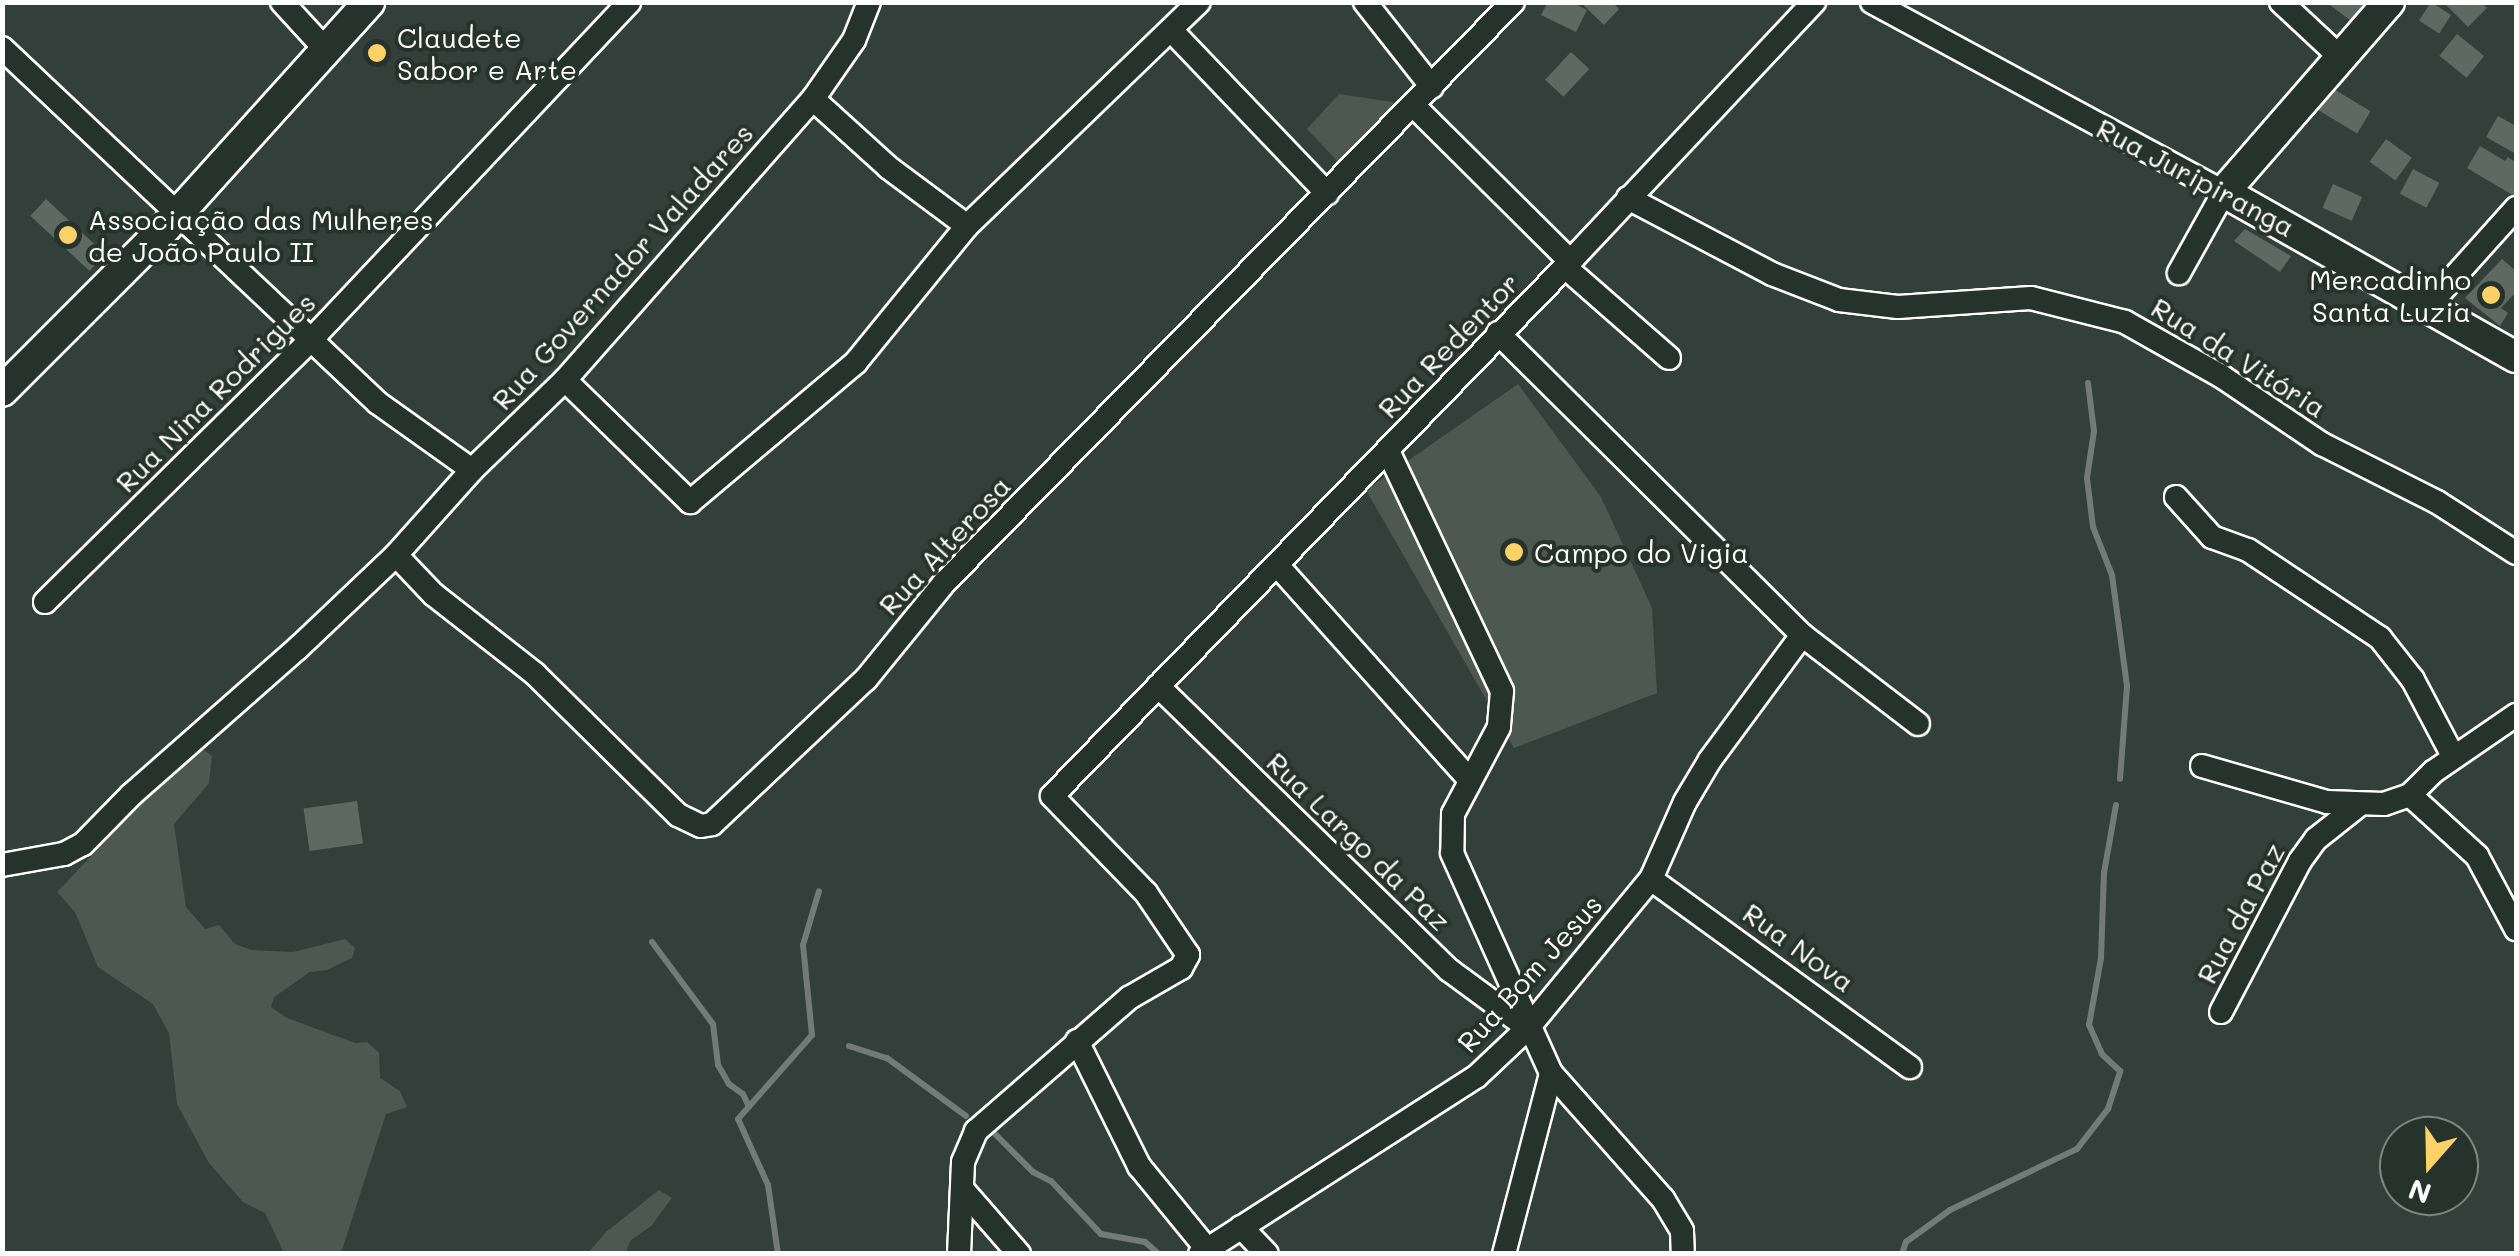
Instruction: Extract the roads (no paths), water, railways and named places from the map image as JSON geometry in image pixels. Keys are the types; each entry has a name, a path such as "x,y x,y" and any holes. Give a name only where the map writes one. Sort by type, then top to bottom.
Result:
{"street":[{"path":"282,2 326,50"},
{"path":"5,384 178,214 369,2"},
{"name":"Rua Nina Rodrigues","path":"45,602 312,340 629,2"},
{"name":"Rua Governador Valadares","path":"396,555 472,470 565,380 813,99 854,40 869,2"},
{"path":"565,380 690,502 856,362 968,226 1199,2"},
{"path":"1365,2 1432,87"},
{"name":"Rua Alterosa","path":"396,555 433,594 536,674 678,814 701,826 712,824 866,679 944,583 1513,2"},
{"name":"Rua Redentor","path":"1077,1041 1129,998 1181,968 1188,955 1146,893 1052,796 1568,264 1814,2"},
{"name":"Rua Juripiranga","path":"1872,2 2430,304 2516,356"},
{"path":"2281,2 2340,58"},
{"path":"2178,274 2224,192 2389,2"},
{"path":"1170,30 1327,193"},
{"path":"2,48 394,416 472,470"},
{"path":"813,99 889,168 968,226"},
{"path":"1414,107 1568,264 1668,358"},
{"name":"Rua da Vitória","path":"1628,198 1759,268 1839,300 1898,307 2031,298 2125,322 2186,354 2322,444 2437,502 2516,553"},
{"path":"2430,304 2516,208"},
{"path":"1498,333 1802,635 1918,724"},
{"path":"1388,451 1502,691 1499,727 1468,778 1453,814 1452,853 1551,1073 1663,1198 1682,1231 1684,1254"},
{"path":"2176,497 2212,537 2248,550 2380,638 2413,680 2453,756"},
{"path":"2,865 36,861 83,844 131,795 396,555"},
{"path":"1277,565 1468,778"},
{"name":"Rua Bom Jesus","path":"1204,1251 1476,1077 1528,1028 1651,879 1685,802 1710,760 1802,635"},
{"name":"Rua Largo da Paz","path":"1158,686 1449,970 1528,1028"},
{"path":"2202,766 2328,802 2358,806 2410,795 2453,756 2516,715"},
{"path":"2410,795 2477,856 2516,929"},
{"name":"Rua da Paz","path":"2221,1012 2300,861 2316,839 2358,806"},
{"name":"Rua Nova","path":"1651,879 1910,1067"},
{"path":"959,1254 963,1162 976,1131 1077,1041 1138,1166 1204,1251"},
{"path":"1504,1254 1551,1073"},
{"path":"964,1192 1019,1254"},
{"path":"1241,1227 1267,1254"}],"waterway":[{"path":"2088,383 2094,431 2087,478 2093,527 2112,575 2127,686 2120,779"},
{"path":"1902,1254 1906,1242 1950,1210 2077,1149 2108,1109 2120,1071 2102,1054 2089,1025 2101,958 2104,873 2116,805"},
{"path":"778,1254 768,1185 738,1119 812,1035 803,945 819,891"},
{"path":"652,942 713,1024 718,1065 749,1107"},
{"path":"849,1046 887,1058 966,1116"},
{"path":"995,1134 1033,1172 1051,1181 1101,1234 1145,1242 1159,1254"}],"place":[{"name":"Claudete Sabor e Arte","path":"377,53"},
{"name":"Associação das Mulheres de João Paulo II","path":"68,235"},
{"name":"Mercadinho Santa Luzia","path":"2491,295"},
{"name":"Campo do Vigia","path":"1514,552"}]}
